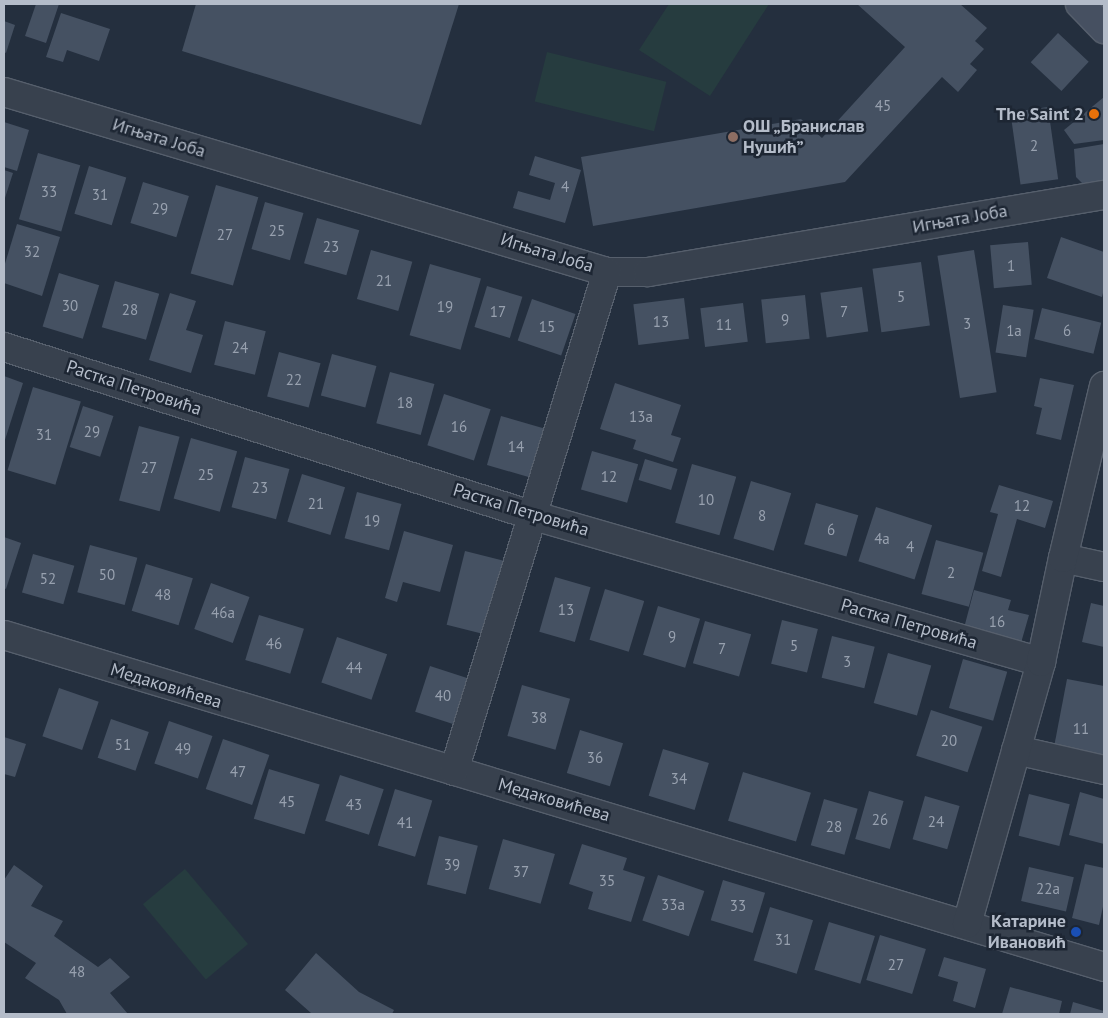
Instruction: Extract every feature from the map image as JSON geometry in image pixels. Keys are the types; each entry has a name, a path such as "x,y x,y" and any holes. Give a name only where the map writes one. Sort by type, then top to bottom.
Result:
{"main road":[{"path":"1080,4 1104,29"}],"street":[{"name":"Игњата Јоба","path":"4,92 607,272 648,272 1104,195"},
{"path":"454,771 531,514 607,272"},
{"name":"Растка Петровића","path":"4,347 531,514 1041,662"},
{"path":"967,924 1041,662 1062,558 1104,386"},
{"path":"1062,558 1104,567"},
{"name":"Медаковићева","path":"4,635 967,924 1104,967"},
{"path":"1016,750 1104,770"}],"green space":[{"path":"669,4 769,4 710,96 639,50"},
{"path":"547,52 666,82 654,131 535,101"},
{"path":"185,869 248,944 206,979 143,904"}],"building":[{"path":"36,4 59,4 46,43 25,36"},
{"path":"196,4 459,4 421,125 182,51"},
{"path":"857,4 960,4 987,28 975,41 984,49 970,64 977,70 958,92 942,77 845,182 593,226 581,157 801,119 822,138 905,47"},
{"path":"61,13 110,29 99,61 67,50 63,62 46,57"},
{"path":"4,21 15,25 6,53 4,52"},
{"path":"1058,33 1089,62 1061,91 1031,62"},
{"name":"The Saint 2","path":"1104,97 1104,140 1074,144 1064,130"},
{"path":"1048,107 1058,179 1021,185 1010,112"},
{"path":"4,122 29,130 17,171 4,167"},
{"path":"1104,144 1104,185 1086,187 1076,177 1074,149"},
{"path":"38,153 80,165 61,231 19,219"},
{"path":"535,156 581,170 565,223 513,208 518,191 550,200 555,183 529,175"},
{"path":"89,166 126,177 112,225 74,214"},
{"path":"4,170 13,173 4,201"},
{"path":"143,182 189,196 176,237 130,223"},
{"path":"216,185 258,197 233,286 191,273"},
{"path":"265,202 303,213 290,260 251,249"},
{"path":"317,218 359,230 346,275 304,263"},
{"path":"17,224 60,237 42,296 4,283 4,267"},
{"path":"1061,237 1104,252 1104,289 1102,297 1047,278"},
{"path":"1028,242 1032,285 994,288 990,245"},
{"path":"371,250 412,262 398,311 357,299"},
{"path":"974,250 997,392 960,398 937,256"},
{"path":"921,262 930,325 881,332 872,269"},
{"path":"430,264 481,279 461,350 410,335"},
{"path":"59,273 99,285 83,339 43,327"},
{"path":"115,281 159,294 146,340 102,327"},
{"path":"487,286 522,297 510,338 474,327"},
{"path":"862,287 868,332 827,337 820,293"},
{"path":"170,293 196,301 186,330 203,335 191,373 149,360"},
{"path":"805,295 810,339 766,343 761,300"},
{"path":"684,298 689,339 638,345 633,304"},
{"path":"532,299 575,314 561,356 518,341"},
{"path":"743,303 748,342 705,347 700,308"},
{"path":"1003,305 1034,310 1026,357 995,352"},
{"path":"1042,308 1101,323 1093,354 1034,339"},
{"path":"225,321 266,331 255,375 214,365"},
{"path":"279,352 321,363 309,408 267,396"},
{"path":"332,354 376,366 365,407 321,396"},
{"path":"390,372 434,384 421,435 376,423"},
{"path":"4,376 23,383 4,443"},
{"path":"1040,378 1074,385 1061,440 1036,434 1042,408 1034,406"},
{"path":"615,383 681,405 671,435 681,438 673,462 633,449 636,440 600,429"},
{"path":"33,387 81,402 55,485 8,470"},
{"path":"444,394 491,409 474,460 427,445"},
{"path":"83,406 113,416 100,457 70,447"},
{"path":"501,416 544,428 530,477 487,465"},
{"path":"139,426 180,437 160,511 119,500"},
{"path":"191,438 237,451 220,512 174,499"},
{"path":"592,451 638,464 627,503 581,489"},
{"path":"245,457 289,469 276,519 232,507"},
{"path":"645,459 678,469 671,490 639,480"},
{"path":"692,464 736,477 719,535 675,523"},
{"path":"302,474 345,487 330,535 287,522"},
{"path":"751,481 791,493 774,551 733,538"},
{"path":"999,485 1053,501 1045,528 1017,519 1001,577 982,571 998,514 990,512"},
{"path":"357,492 401,504 389,550 345,538"},
{"path":"816,503 858,515 846,556 804,544"},
{"path":"876,507 932,525 914,579 858,561"},
{"path":"404,531 453,545 440,592 403,582 397,602 385,598"},
{"path":"4,537 21,543 6,589 4,588"},
{"path":"936,540 983,553 969,607 922,594"},
{"path":"90,545 137,558 125,605 77,592"},
{"path":"465,551 506,561 487,635 447,625"},
{"path":"33,554 74,566 63,604 22,592"},
{"path":"146,564 193,578 179,625 132,611"},
{"path":"555,577 591,587 575,642 539,632"},
{"path":"211,583 250,597 233,643 194,629"},
{"path":"605,589 644,601 629,652 590,640"},
{"path":"974,590 1011,600 1008,610 1029,615 1021,643 964,628"},
{"path":"1091,603 1104,606 1104,647 1082,642"},
{"path":"658,606 700,619 685,668 643,655"},
{"path":"259,615 304,629 290,674 245,660"},
{"path":"782,620 818,629 807,673 771,664"},
{"path":"705,621 751,634 739,677 693,663"},
{"path":"832,636 875,647 864,688 822,678"},
{"path":"337,637 387,654 371,700 321,682"},
{"path":"888,653 931,665 917,715 874,703"},
{"path":"963,659 1007,672 993,721 949,708"},
{"path":"430,666 471,679 456,725 415,712"},
{"path":"1067,679 1104,686 1103,755 1054,747"},
{"path":"522,685 570,699 555,750 507,736"},
{"path":"59,688 99,702 82,750 42,736"},
{"path":"931,710 982,727 968,772 916,756"},
{"path":"111,719 149,732 135,771 98,758"},
{"path":"169,721 212,736 198,779 154,764"},
{"path":"580,730 623,743 610,786 567,773"},
{"path":"4,737 26,744 15,777 4,774"},
{"path":"223,739 269,755 252,805 206,789"},
{"path":"663,749 709,763 695,810 649,796"},
{"path":"269,769 320,784 304,834 254,819"},
{"path":"743,772 811,793 796,842 728,821"},
{"path":"340,775 384,789 369,835 325,821"},
{"path":"395,789 432,800 415,857 378,845"},
{"path":"869,791 904,801 890,849 855,839"},
{"path":"1080,792 1104,799 1104,844 1069,835"},
{"path":"1029,794 1070,804 1059,846 1019,836"},
{"path":"925,796 960,806 947,849 913,839"},
{"path":"824,799 858,809 844,855 811,845"},
{"path":"439,836 478,846 466,894 427,885"},
{"path":"503,839 555,854 541,904 489,889"},
{"path":"582,844 627,858 623,870 645,877 631,922 588,909 593,892 569,884"},
{"path":"1085,864 1104,868 1104,902 1099,925 1072,918"},
{"path":"14,865 43,886 31,906 63,921 54,936 98,967 110,958 130,977 110,993 128,1014 67,1014 59,1000 25,978 36,963 4,942 4,880"},
{"path":"1029,867 1074,877 1066,911 1021,901"},
{"path":"658,875 704,891 689,936 642,920"},
{"path":"723,880 765,893 753,933 711,920"},
{"path":"770,907 813,920 797,974 754,961"},
{"path":"829,922 875,936 860,984 814,970"},
{"path":"880,935 926,949 912,994 866,980"},
{"path":"316,953 359,992 394,1010 392,1014 310,1014 285,990"},
{"path":"944,957 986,969 975,1008 953,1001 958,982 938,976"},
{"path":"1010,987 1062,1001 1059,1014 1002,1014"},
{"path":"1073,1002 1104,1011 1104,1014 1070,1014"}],"place":[{"name":"The Saint 2","path":"1094,114"},
{"name":"ОШ „Бранислав Нушић”","path":"733,137"},
{"name":"Катарине Ивановић","path":"1076,932"}]}
